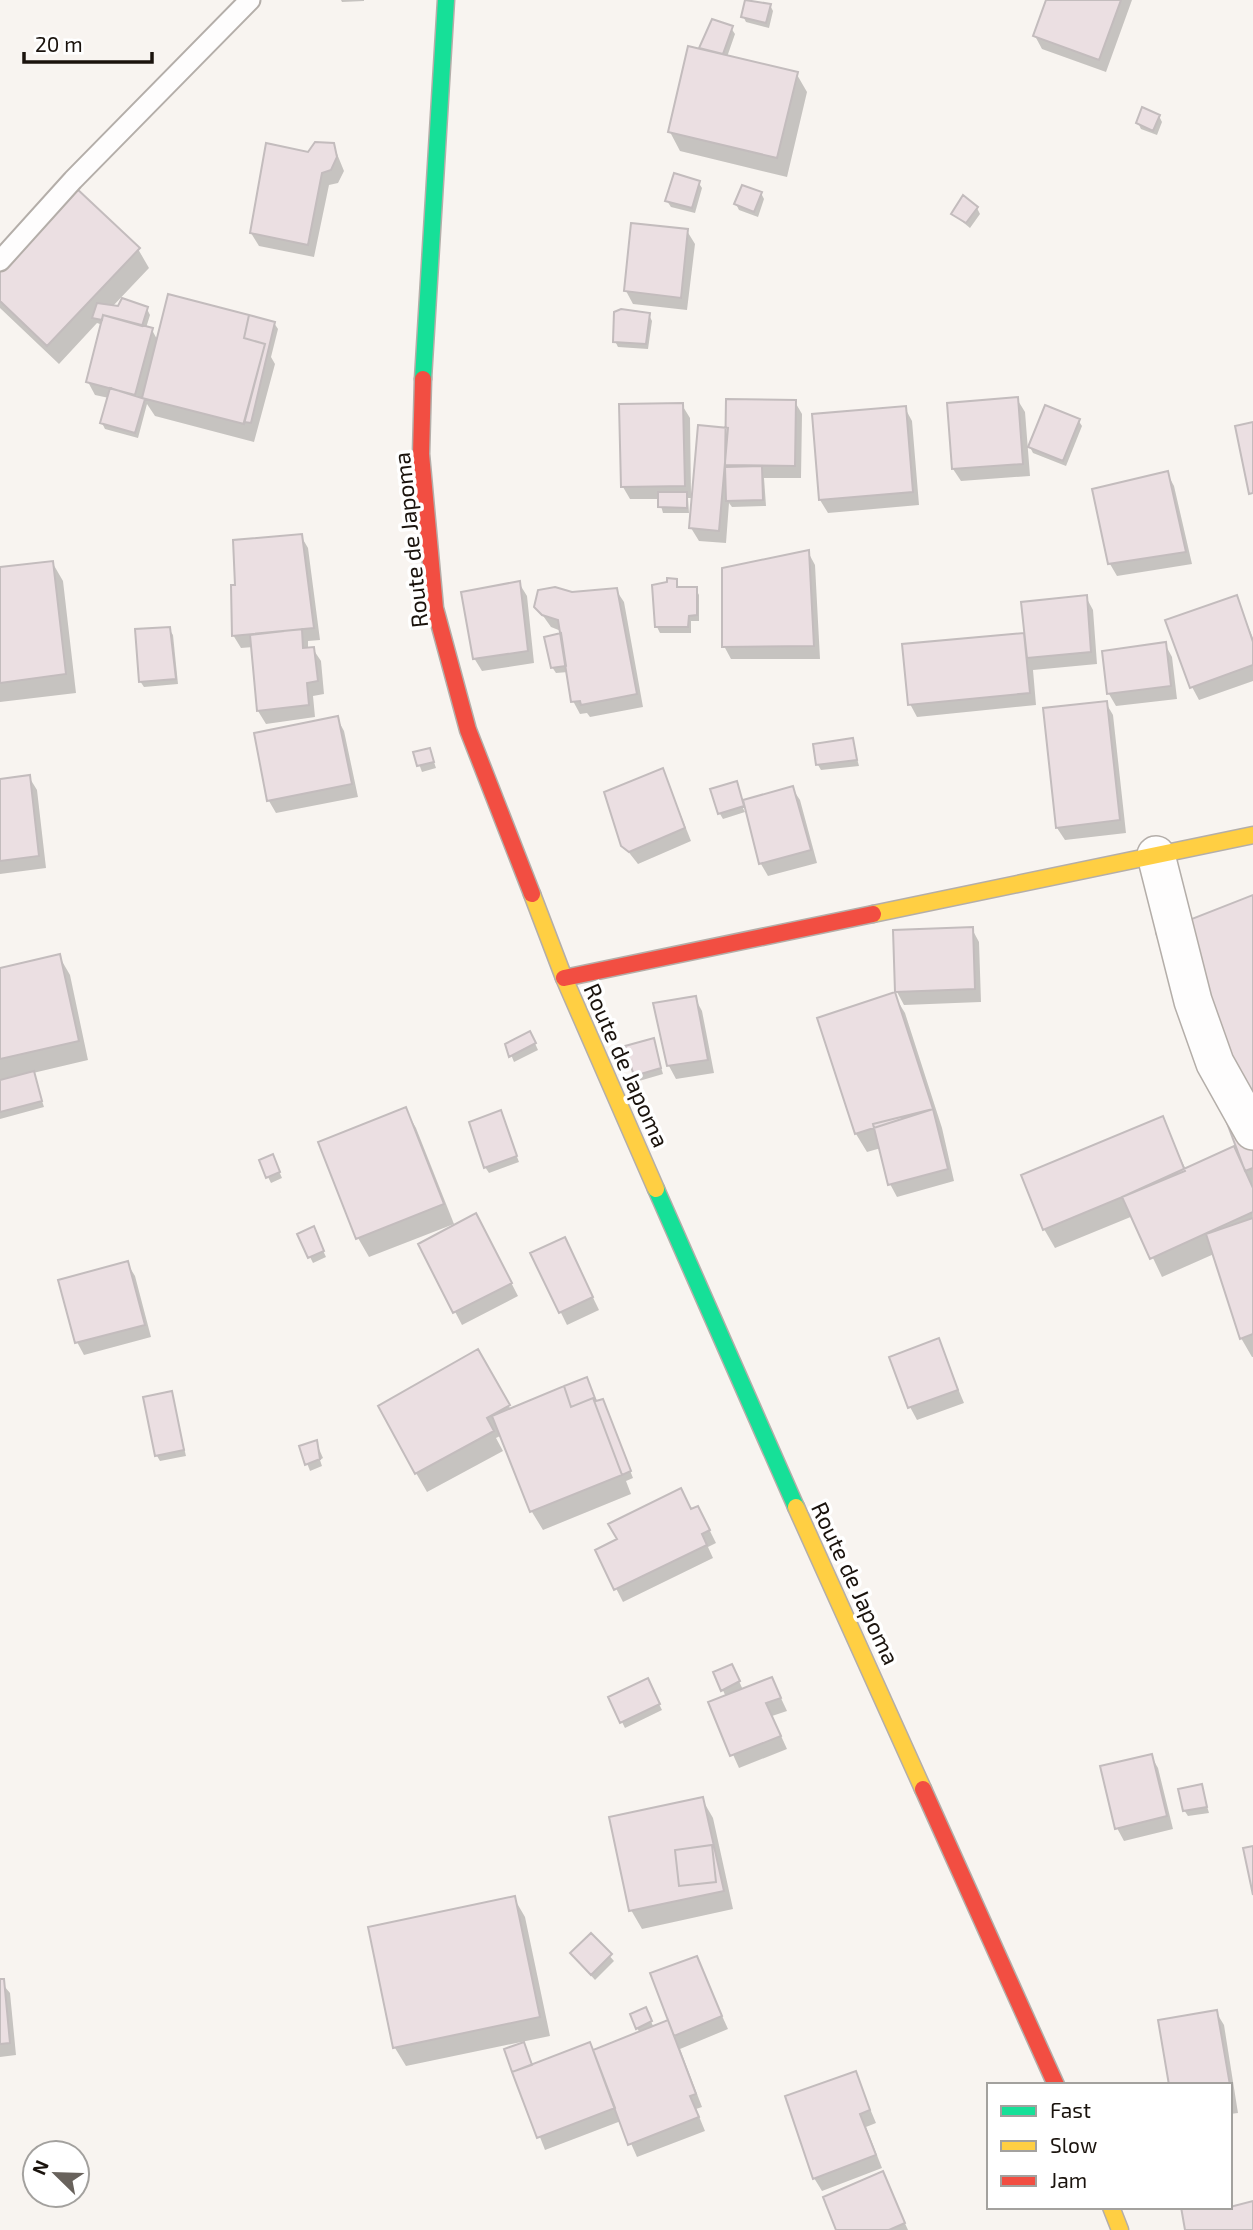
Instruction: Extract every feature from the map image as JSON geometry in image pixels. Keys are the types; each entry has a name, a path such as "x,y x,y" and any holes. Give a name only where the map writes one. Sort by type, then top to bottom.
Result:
{"street":[{"name":"Route de Japoma","path":"446,0 426,303 421,454 436,608 468,730 564,978 769,1448 1055,2083"},
{"path":"564,978 1253,835"},
{"path":"1156,855 1193,1001 1206,1038 1215,1063 1253,1131"},
{"path":"1112,2209 1120,2230"}],"lane":[{"path":"0,261 73,180 250,0"}],"building":[{"path":"745,0 771,4 766,23 741,17"},
{"path":"1046,0 1121,0 1099,60 1033,36"},
{"path":"712,19 733,26 723,54 699,48"},
{"path":"688,46 798,72 777,158 668,132"},
{"path":"1142,107 1160,115 1153,131 1136,123"},
{"path":"315,142 334,143 337,157 331,170 322,173 308,245 250,233 266,143 308,152"},
{"path":"674,173 700,181 692,208 665,201"},
{"path":"742,185 762,192 754,212 734,204"},
{"path":"75,187 140,248 47,346 0,301 0,266"},
{"path":"963,195 978,207 966,223 951,214"},
{"path":"631,223 688,229 681,298 624,291"},
{"path":"168,294 249,315 244,338 265,344 244,424 142,398"},
{"path":"122,298 148,307 142,326 103,315 102,320 92,318 97,303 118,306"},
{"path":"621,309 650,313 646,344 613,342 614,312"},
{"path":"103,315 153,328 135,395 86,382"},
{"path":"249,315 275,322 251,423 244,422 265,344 244,338"},
{"path":"110,388 145,399 135,433 100,423"},
{"path":"1018,397 1023,464 952,469 947,403"},
{"path":"726,399 796,400 795,466 725,465"},
{"path":"683,403 685,486 621,487 619,404"},
{"path":"1045,405 1080,419 1063,461 1028,447"},
{"path":"906,406 913,492 819,500 812,414"},
{"path":"1253,422 1253,493 1249,494 1235,426"},
{"path":"698,425 728,428 719,531 689,528"},
{"path":"762,466 763,500 726,501 725,467"},
{"path":"1168,471 1186,552 1108,564 1092,489"},
{"path":"658,492 687,492 687,508 658,507"},
{"path":"302,534 314,628 232,636 231,585 235,585 233,540"},
{"path":"809,550 814,646 722,647 722,568"},
{"path":"53,561 66,674 0,683 0,567"},
{"path":"667,578 677,579 677,587 697,587 697,615 689,616 688,627 655,627 652,585 667,582"},
{"path":"520,581 528,651 473,659 461,592"},
{"path":"555,587 572,592 617,588 637,694 581,705 580,701 571,702 558,620 542,615 534,607 538,590"},
{"path":"1087,595 1091,652 1027,658 1021,602"},
{"path":"1237,595 1253,642 1253,665 1190,688 1165,620"},
{"path":"170,627 176,679 139,682 135,629"},
{"path":"302,629 303,648 314,647 318,681 307,683 309,705 257,711 250,635"},
{"path":"561,633 566,666 551,668 544,637"},
{"path":"1024,633 1030,693 908,705 902,644"},
{"path":"1166,642 1171,686 1107,694 1102,651"},
{"path":"1107,701 1120,820 1056,828 1043,708"},
{"path":"338,716 352,784 267,801 254,733"},
{"path":"853,738 857,760 816,765 813,744"},
{"path":"430,748 434,762 417,766 413,752"},
{"path":"663,768 685,828 629,852 621,846 604,792"},
{"path":"30,775 39,856 0,861 0,779"},
{"path":"737,781 744,806 718,814 710,789"},
{"path":"793,786 811,850 759,864 743,800"},
{"path":"1253,895 1253,1168 1245,1171 1156,933"},
{"path":"973,927 975,989 895,992 893,930"},
{"path":"60,954 79,1041 0,1059 0,968"},
{"path":"895,992 933,1109 855,1134 817,1018"},
{"path":"696,996 708,1060 667,1066 653,1003"},
{"path":"530,1031 536,1043 509,1057 505,1044"},
{"path":"654,1038 661,1068 634,1076 625,1046"},
{"path":"34,1071 42,1101 0,1112 0,1080"},
{"path":"406,1107 444,1204 356,1239 318,1142"},
{"path":"933,1109 948,1169 888,1185 873,1124"},
{"path":"501,1110 517,1156 484,1168 469,1122"},
{"path":"1163,1116 1185,1171 1043,1230 1021,1175"},
{"path":"1234,1146 1253,1188 1253,1212 1150,1259 1122,1197"},
{"path":"273,1154 280,1172 266,1178 259,1160"},
{"path":"476,1213 512,1283 453,1313 418,1244"},
{"path":"1253,1218 1253,1334 1240,1339 1206,1234"},
{"path":"314,1226 324,1251 308,1258 297,1234"},
{"path":"565,1237 593,1297 559,1313 530,1253"},
{"path":"128,1261 145,1325 75,1343 58,1280"},
{"path":"939,1338 958,1390 908,1408 889,1357"},
{"path":"478,1349 510,1405 487,1418 494,1431 415,1474 378,1406"},
{"path":"587,1377 596,1401 603,1399 631,1471 622,1475 593,1398 571,1407 564,1386"},
{"path":"564,1386 571,1407 593,1398 622,1475 530,1512 492,1416"},
{"path":"172,1391 184,1450 155,1456 143,1397"},
{"path":"317,1440 320,1459 305,1465 299,1446"},
{"path":"681,1488 691,1509 698,1506 710,1530 702,1534 707,1545 614,1590 595,1550 617,1539 608,1524"},
{"path":"732,1664 740,1681 721,1691 713,1672"},
{"path":"772,1677 781,1698 766,1703 781,1736 730,1756 708,1702"},
{"path":"648,1678 660,1704 620,1723 608,1697"},
{"path":"1152,1754 1167,1816 1115,1829 1100,1766"},
{"path":"1202,1784 1207,1807 1183,1811 1178,1789"},
{"path":"703,1797 724,1891 629,1911 609,1817"},
{"path":"712,1845 716,1882 679,1886 675,1850"},
{"path":"1253,1846 1253,1895 1243,1848"},
{"path":"515,1896 540,2017 393,2048 368,1927"},
{"path":"591,1933 612,1954 591,1975 570,1953"},
{"path":"697,1956 722,2016 674,2036 650,1973"},
{"path":"0,1979 4,1979 10,2043 0,2044"},
{"path":"646,2007 652,2021 636,2029 630,2014"},
{"path":"1217,2010 1230,2083 1169,2083 1158,2020"},
{"path":"668,2020 696,2094 690,2096 699,2117 628,2145 593,2050"},
{"path":"524,2042 532,2065 512,2072 504,2049"},
{"path":"590,2042 615,2108 537,2138 512,2072"},
{"path":"856,2071 870,2110 860,2114 876,2155 813,2179 785,2096"},
{"path":"883,2171 905,2223 889,2230 836,2230 823,2197"},
{"path":"1253,2201 1253,2230 1185,2230 1181,2209 1232,2209 1232,2206"}],"traffic: fast":[{"path":"423,379 446,0"},
{"path":"656,1189 796,1507"}],"traffic: slow":[{"path":"873,914 1253,835"},
{"path":"532,894 564,978 656,1189"},
{"path":"796,1507 923,1789"},
{"path":"1112,2209 1120,2230"}],"traffic: jam":[{"path":"423,379 421,454 435,608 468,730 532,894"},
{"path":"564,978 873,914"},
{"path":"923,1789 1055,2083"}]}
